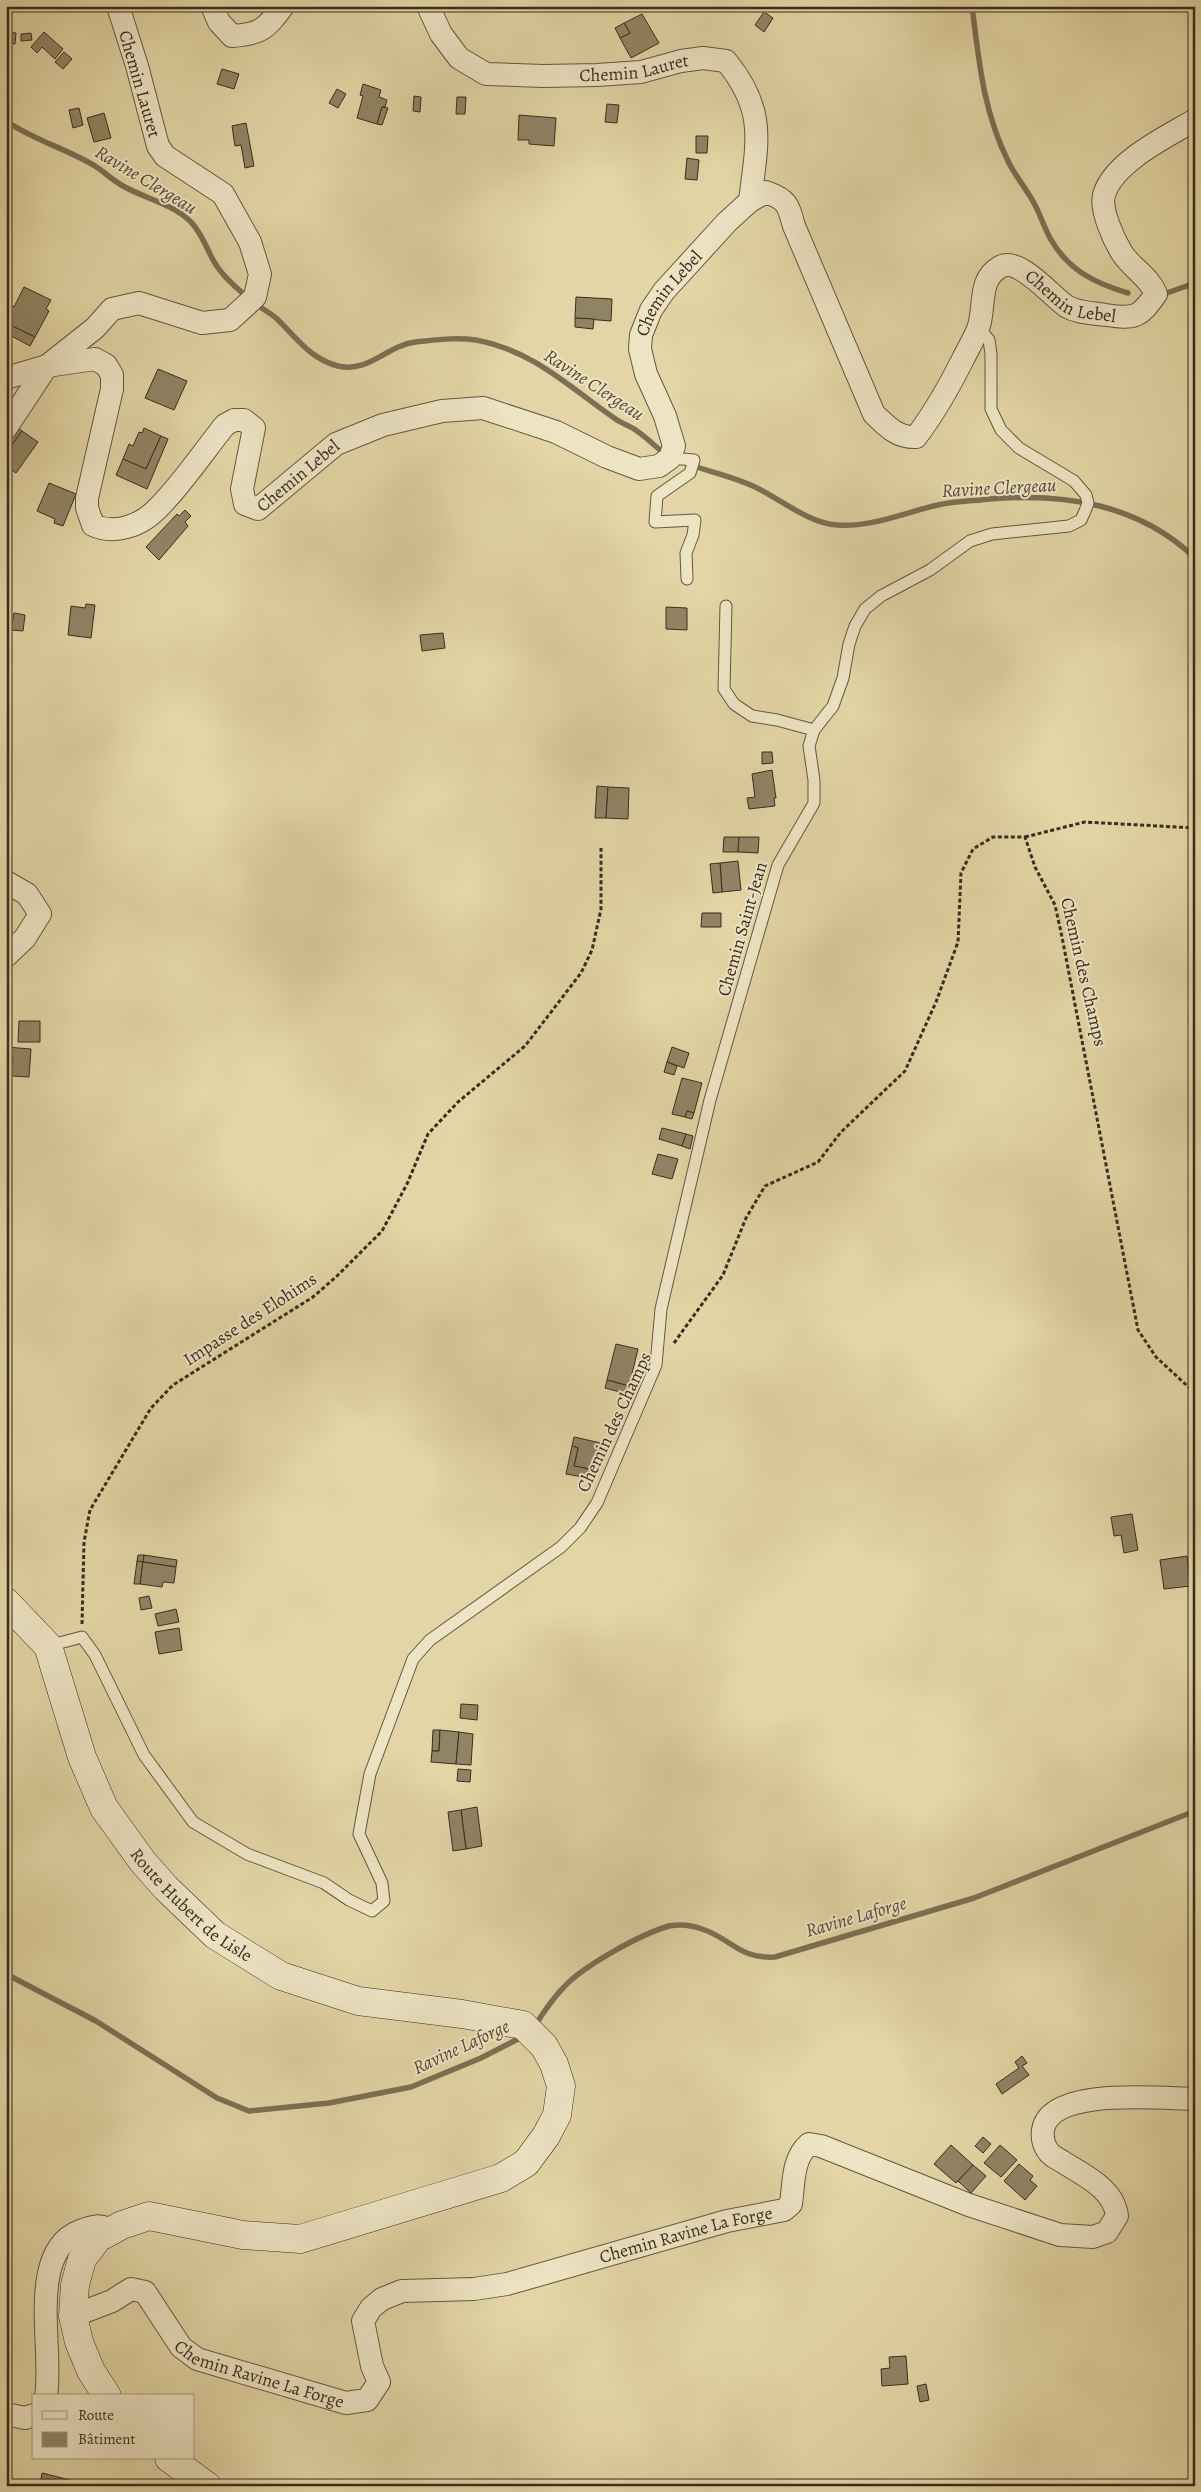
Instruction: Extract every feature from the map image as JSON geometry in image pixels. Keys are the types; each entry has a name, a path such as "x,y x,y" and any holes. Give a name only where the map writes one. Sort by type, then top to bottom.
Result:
{"main road":[{"name":"Route Hubert de Lisle","path":"6,1602 48,1646 82,1757 104,1808 143,1862 166,1888 215,1935 281,1976 358,2001 462,2014 523,2025 544,2046 554,2064 561,2086 557,2115 546,2136 526,2163 501,2178 300,2239 243,2235 149,2216 113,2230"},
{"path":"106,2394 91,2371 79,2342 74,2316 75,2284 82,2259 98,2238 113,2230"},
{"path":"172,2460 207,2486"}],"street":[{"name":"Chemin Lauret","path":"47,366 95,328 112,309 139,303 202,323 230,320 255,297 260,274 250,242 223,194 165,156 158,146 137,66 118,6"},
{"path":"212,6 219,22 232,36 255,35 272,22 283,6"},
{"name":"Chemin Lauret","path":"428,6 441,34 459,58 486,74 597,75 641,72 681,61 704,58 726,61 741,79 750,99 758,127 750,201"},
{"name":"Chemin Lebel","path":"6,378 47,366 95,359 106,365 112,375 109,404 87,498 87,508 93,525 101,529 114,530 126,528 156,511 225,425 234,420 244,420 254,428 242,489 245,504 258,509 336,444 383,425 442,411 483,408 556,432 607,457 639,469 659,466 670,458 674,446 666,416 646,374 640,349 641,335 651,310 664,291 727,222 750,201 766,192 784,199 874,414 896,434 904,438 916,437 940,404 979,328 983,293 989,277 1001,266 1012,266 1026,272 1066,306 1078,310 1131,319 1144,311 1156,294 1151,282 1136,269 1119,248 1107,225 1103,195 1114,177 1131,158 1195,120"},
{"path":"6,428 47,366"},
{"path":"6,882 26,894 40,914 25,938 6,956"},
{"name":"Chemin Ravine La Forge","path":"74,2316 112,2301 131,2289 145,2292 181,2347 197,2359 346,2403 367,2400 379,2382 372,2366 363,2321 371,2308 382,2299 402,2291 474,2289 507,2284 727,2220 784,2210 791,2204 796,2160 801,2151 809,2144 821,2146 969,2205 1060,2235 1093,2237 1107,2232 1117,2216 1116,2205 1102,2188 1048,2152 1042,2138 1044,2123 1059,2108 1086,2101 1118,2097 1195,2099"},
{"path":"46,2394 49,2376 45,2298 48,2275 60,2247 71,2234 96,2224 113,2230"},
{"path":"6,2414 25,2418 32,2416"}],"lane":[{"name":"Chemin Saint-Jean","path":"656,1365 661,1309 710,1100 778,865 814,803 814,780 809,746 814,730 833,706 843,678 849,644 855,626 865,608 881,596 930,570 970,541 992,534 1069,526 1081,520 1088,503 1086,495 1074,481 1019,448 1001,430 991,409 991,354 989,340 979,328"},
{"path":"670,458 694,460 690,473 657,496 655,522 695,520 693,535 686,553 687,579"},
{"path":"726,606 724,689 734,704 752,716 814,730"},
{"name":"Chemin des Champs","path":"82,1637 95,1655 144,1754 193,1822 247,1854 324,1883 349,1900 372,1911 384,1901 382,1883 359,1834 370,1774 413,1659 430,1640 561,1547 580,1528 597,1502 656,1365"},
{"path":"48,1646 82,1637"}],"path":[{"path":"1025,838 1085,822 1195,828"},
{"name":"Chemin des Champs","path":"656,1365 723,1275 746,1218 765,1186 818,1162 841,1132 905,1071 936,1002 958,942 961,873 973,849 993,837 1025,838 1035,867 1055,905 1138,1330 1156,1357 1195,1393"},
{"name":"Impasse des Elohims","path":"82,1637 84,1542 90,1510 151,1408 173,1385 313,1297 338,1276 382,1230 407,1184 428,1134 458,1102 525,1046 581,973 592,950 601,909 600,848"}],"building":[{"path":"764,12 773,18 764,32 755,25"},
{"path":"642,14 659,43 631,58 620,38 630,33 624,23"},
{"path":"624,23 630,33 620,38 615,28"},
{"path":"6,32 16,33 15,44 6,43"},
{"path":"44,32 63,49 55,59 42,47 37,53 31,47"},
{"path":"31,33 32,40 21,41 21,34"},
{"path":"64,52 72,59 63,69 55,62"},
{"path":"222,69 239,74 234,89 217,84"},
{"path":"363,84 381,90 379,97 387,100 385,107 382,107 377,124 357,118 363,96 360,95"},
{"path":"337,89 346,94 338,108 329,103"},
{"path":"414,96 421,97 420,112 413,111"},
{"path":"457,97 466,97 465,114 456,114"},
{"path":"607,104 619,105 617,123 605,122"},
{"path":"382,107 388,108 382,125 377,124"},
{"path":"79,108 83,125 73,128 69,110"},
{"path":"104,113 111,138 94,142 87,118"},
{"path":"519,115 556,118 554,146 529,144 529,140 518,140"},
{"path":"246,123 254,166 245,168 241,145 235,146 232,126"},
{"path":"696,136 708,136 707,153 696,153"},
{"path":"687,158 699,160 697,180 685,179"},
{"path":"6,169 11,171 9,181 6,180"},
{"path":"24,287 51,300 46,309 49,311 35,337 6,323 6,309 9,304 14,307"},
{"path":"576,297 612,299 611,321 575,318"},
{"path":"575,318 594,319 593,329 575,327"},
{"path":"6,323 35,337 30,346 6,333"},
{"path":"158,369 187,381 174,410 145,398"},
{"path":"16,426 22,431 6,453 6,439"},
{"path":"144,428 161,436 146,469 123,459 129,444 133,446 139,432 142,433"},
{"path":"22,431 38,442 16,473 6,466 6,453"},
{"path":"161,436 168,439 147,489 116,475 123,459 146,469"},
{"path":"49,483 76,494 63,526 54,523 55,519 37,511"},
{"path":"185,510 191,516 185,522 188,526 159,560 146,547 177,514 179,516"},
{"path":"86,604 95,605 91,638 68,635 71,606 85,608"},
{"path":"666,607 687,608 687,630 666,629"},
{"path":"14,613 25,615 23,631 11,630"},
{"path":"443,633 445,648 422,651 420,635"},
{"path":"762,752 772,752 773,763 762,764"},
{"path":"772,770 776,798 774,798 775,806 749,809 747,798 755,797 752,774"},
{"path":"597,786 608,787 606,818 595,818"},
{"path":"608,787 629,788 628,819 606,818"},
{"path":"724,837 739,837 738,852 723,852"},
{"path":"739,837 759,837 758,853 738,852"},
{"path":"738,861 741,890 722,892 720,863"},
{"path":"720,863 722,892 713,893 710,864"},
{"path":"702,913 721,913 721,927 701,927"},
{"path":"19,1021 40,1021 40,1042 18,1042"},
{"path":"6,1047 31,1049 29,1077 11,1076 13,1057 6,1056"},
{"path":"672,1047 689,1053 684,1068 667,1062"},
{"path":"667,1062 677,1066 674,1075 664,1072"},
{"path":"682,1078 702,1083 694,1113 687,1111 685,1117 672,1114"},
{"path":"687,1111 694,1113 692,1119 685,1117"},
{"path":"662,1128 686,1134 682,1146 659,1139"},
{"path":"686,1134 693,1136 690,1149 682,1146"},
{"path":"658,1154 678,1159 672,1179 652,1174"},
{"path":"616,1344 638,1349 629,1386 607,1380"},
{"path":"607,1380 629,1386 628,1394 605,1388"},
{"path":"574,1437 601,1443 595,1470 574,1466 578,1448 572,1446"},
{"path":"572,1446 578,1448 574,1466 595,1470 593,1479 566,1474"},
{"path":"1132,1514 1138,1550 1124,1553 1121,1535 1114,1536 1111,1517"},
{"path":"138,1555 144,1555 143,1562 137,1561"},
{"path":"144,1555 177,1560 176,1567 143,1562"},
{"path":"1187,1556 1191,1586 1164,1589 1160,1560"},
{"path":"137,1561 143,1562 140,1584 134,1584"},
{"path":"143,1562 176,1567 174,1583 163,1582 162,1587 140,1584"},
{"path":"149,1596 152,1608 141,1610 139,1598"},
{"path":"176,1609 179,1622 158,1626 155,1614"},
{"path":"179,1628 182,1650 159,1654 155,1632"},
{"path":"461,1704 478,1705 477,1720 460,1718"},
{"path":"433,1730 440,1730 439,1751 432,1751"},
{"path":"440,1730 459,1732 456,1764 431,1762 432,1751 439,1751"},
{"path":"459,1732 473,1734 471,1765 456,1764"},
{"path":"458,1769 471,1770 470,1782 457,1781"},
{"path":"477,1807 482,1846 466,1849 461,1810"},
{"path":"461,1810 466,1849 453,1851 448,1812"},
{"path":"1022,2056 1027,2063 1022,2066 1029,2075 1002,2094 996,2084 1019,2068 1015,2062"},
{"path":"983,2137 991,2144 983,2153 975,2146"},
{"path":"951,2145 973,2165 956,2183 934,2164"},
{"path":"1000,2145 1017,2160 1001,2177 984,2163"},
{"path":"1019,2164 1033,2176 1030,2180 1037,2186 1025,2200 1004,2181"},
{"path":"973,2165 986,2176 971,2193 958,2181"},
{"path":"906,2356 908,2384 882,2386 881,2369 890,2368 889,2357"},
{"path":"926,2384 929,2400 920,2402 917,2386"},
{"path":"42,2473 74,2481 73,2486 40,2486"}],"waterway":[{"path":"972,6 983,85 993,123 1011,166 1034,203 1050,238 1065,259 1083,274 1104,285 1128,293"},
{"name":"Ravine Clergeau","path":"6,121 26,133 93,164 123,186 183,215 202,237 221,272 247,297"},
{"path":"1167,293 1195,283"},
{"name":"Ravine Clergeau","path":"254,303 276,318 311,353 328,363 338,366 359,366 395,348 415,342 461,339 497,345 551,372 617,420 635,429 666,455"},
{"name":"Ravine Clergeau","path":"691,465 751,485 806,516 837,525 875,522 938,505 957,502 1018,498 1046,498 1073,501 1100,506 1150,525 1173,540 1195,558"},
{"name":"Ravine Laforge","path":"534,2027 560,1992 584,1970 628,1943 669,1926 681,1925 698,1928 712,1933 744,1952 763,1957 775,1957 974,1898 1195,1811"},
{"name":"Ravine Laforge","path":"6,1974 96,2021 217,2098 249,2111 329,2103 411,2087 481,2058 524,2036"}]}
